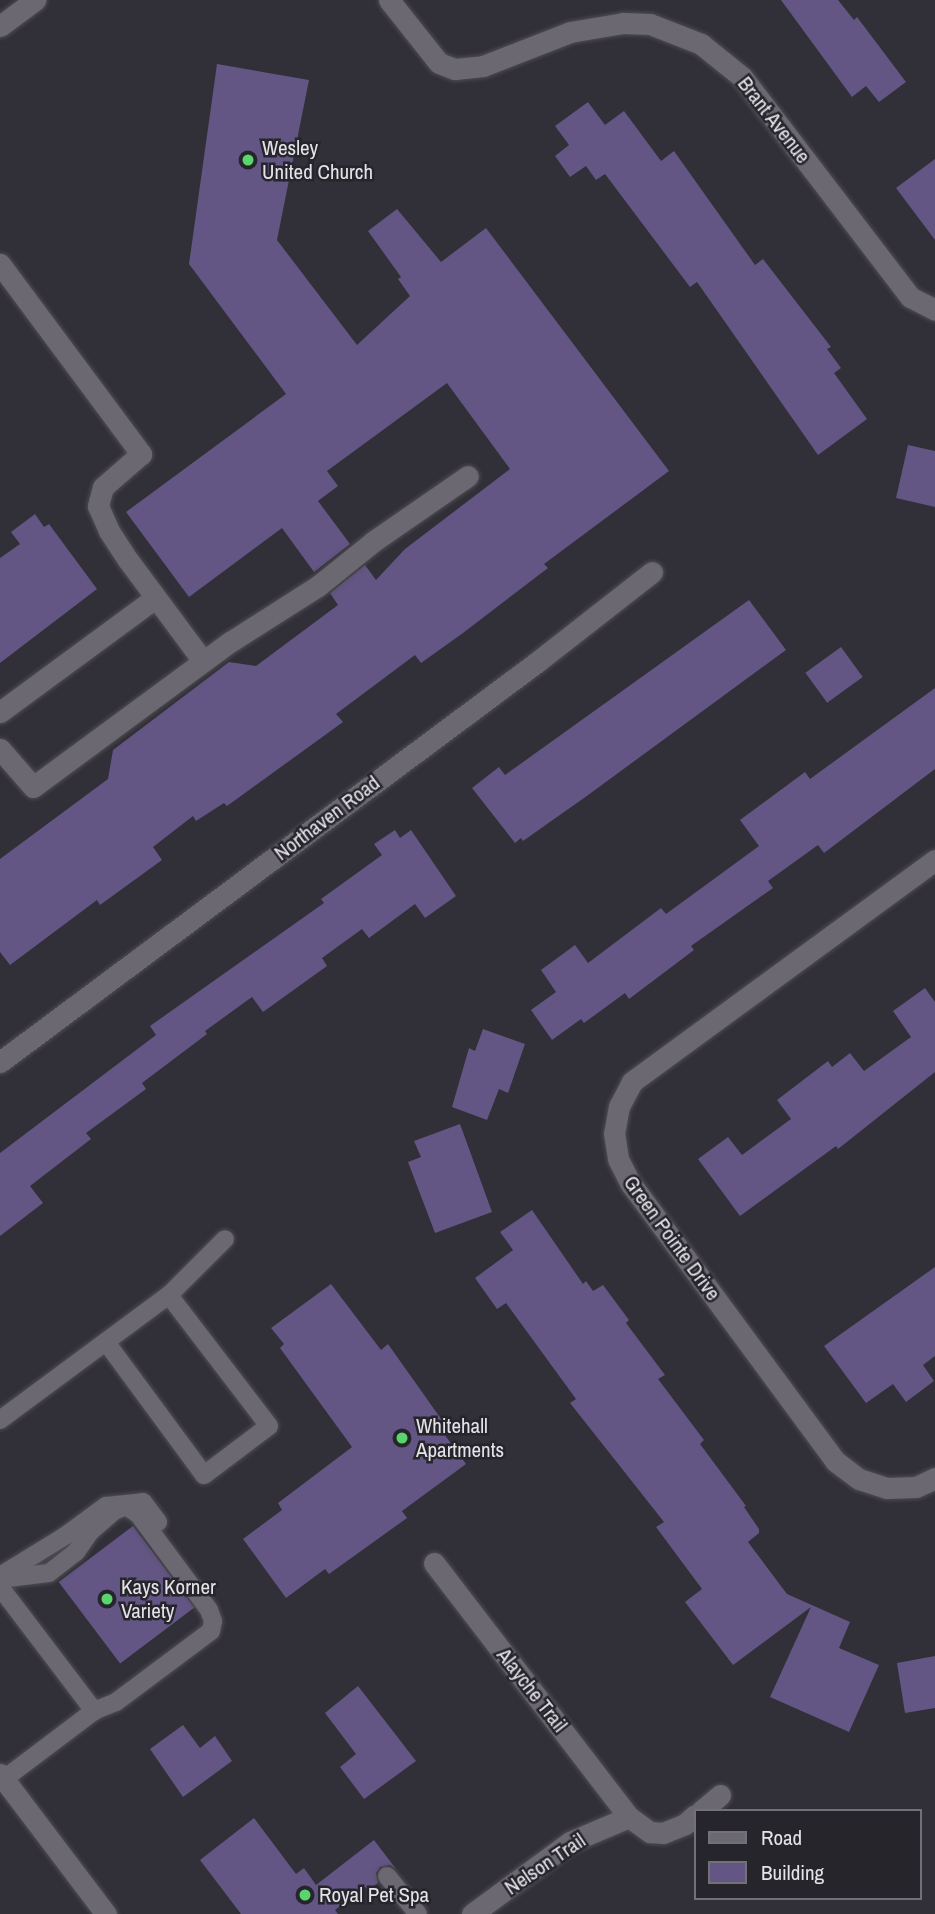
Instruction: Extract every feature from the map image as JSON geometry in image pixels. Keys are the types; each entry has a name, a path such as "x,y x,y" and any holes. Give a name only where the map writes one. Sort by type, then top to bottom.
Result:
{"street":[{"path":"0,26 35,0"},
{"name":"Brant Avenue","path":"389,0 439,63 455,69 483,66 570,32 623,23 650,24 701,44 742,77 910,297 935,310"},
{"path":"0,264 141,454 103,487 98,506 109,531 203,661"},
{"path":"0,749 33,788 203,661 318,586 374,541 468,476"},
{"name":"Northaven Road","path":"0,1062 537,662 652,572"},
{"path":"0,712 155,598"},
{"name":"Green Pointe Drive","path":"935,860 632,1082 619,1106 614,1132 618,1159 631,1184 835,1461 859,1479 887,1488 916,1487 935,1478"},
{"name":"Alayche Trail","path":"434,1563 629,1817"},
{"path":"2,1777 106,1914"},
{"path":"703,1809 720,1795"},
{"path":"629,1817 650,1832 663,1833 685,1824 694,1816"},
{"name":"Nelson Trail","path":"472,1914 570,1842 629,1817"}],"lane":[{"path":"0,1420 169,1295 225,1239"},
{"path":"106,1342 204,1475 269,1426 169,1295"},
{"path":"0,1578 49,1573 76,1552 90,1532 114,1511 127,1506 138,1514 209,1610 213,1621 211,1631 116,1702 94,1711 2,1777"},
{"path":"0,1587 94,1711"},
{"path":"387,1876 418,1914"}],"building":[{"path":"781,0 838,0 854,20 857,17 906,82 879,102 866,86 852,97"},
{"path":"217,64 309,80 277,240 357,345 410,296 398,279 401,277 368,231 397,209 441,262 486,228 669,471 544,564 548,568 463,633 421,663 415,655 336,714 343,722 321,738 227,806 224,803 196,821 193,816 153,847 162,860 100,905 97,900 10,965 0,952 0,859 108,779 113,750 229,662 256,666 338,605 330,593 365,565 376,580 405,549 510,469 447,383 327,471 338,486 318,501 350,544 314,572 282,528 189,597 126,512 286,394 189,264"},
{"path":"588,102 605,125 624,111 661,161 674,151 755,265 763,259 831,347 827,349 841,368 834,373 867,419 818,455 697,282 690,287 605,174 596,180 586,166 570,177 555,156 569,145 555,126"},
{"path":"935,159 935,240 896,188"},
{"path":"908,445 935,451 935,507 896,498"},
{"path":"35,514 44,527 49,524 97,589 0,663 0,558 20,544 11,532"},
{"path":"749,600 786,650 584,798 523,841 521,838 515,843 472,788 499,767 505,775"},
{"path":"841,647 863,677 827,703 805,673"},
{"path":"935,688 935,769 824,853 818,845 768,881 773,888 691,946 694,950 629,999 625,993 584,1023 581,1019 552,1040 531,1010 556,992 541,970 575,945 588,963 661,908 666,914 759,846 740,820 805,772 810,779"},
{"path":"395,830 400,838 411,830 456,896 425,918 415,904 369,938 362,929 322,958 327,966 263,1012 252,997 205,1031 207,1034 142,1083 146,1089 86,1133 91,1139 30,1186 43,1203 0,1236 0,1153 156,1035 150,1026 324,903 321,899 382,855 374,844"},
{"path":"925,988 935,1002 935,1072 838,1149 836,1146 740,1216 698,1159 728,1137 742,1155 791,1119 777,1100 828,1061 832,1067 850,1053 864,1071 911,1037 893,1011"},
{"path":"483,1029 525,1044 508,1093 499,1089 487,1120 452,1107 469,1048 475,1051"},
{"path":"460,1124 492,1212 435,1233 408,1162 421,1157 414,1141"},
{"path":"532,1210 583,1284 586,1281 593,1291 603,1285 629,1320 626,1323 665,1375 658,1379 704,1440 700,1444 746,1506 744,1507 759,1529 759,1533 748,1542 787,1594 850,1622 839,1648 879,1665 849,1732 770,1697 811,1607 733,1665 685,1602 702,1589 656,1527 664,1522 570,1403 576,1399 506,1303 497,1309 475,1278 513,1250 500,1232"},
{"path":"935,1267 935,1356 923,1365 934,1381 906,1402 893,1384 866,1403 824,1346"},
{"name":"Whitehall Apartments","path":"331,1284 381,1350 388,1344 444,1423 439,1427 466,1464 402,1511 407,1518 329,1574 325,1569 286,1598 243,1539 282,1510 278,1503 352,1447 280,1348 284,1344 271,1328"},
{"path":"133,1526 194,1607 120,1663 59,1582"},
{"path":"935,1656 935,1708 905,1713 897,1663"},
{"path":"358,1686 416,1761 364,1799 340,1767 356,1754 325,1713"},
{"path":"183,1725 200,1748 215,1736 232,1761 183,1797 150,1749"},
{"path":"254,1818 296,1874 304,1868 316,1885 374,1840 396,1869 390,1865 380,1867 376,1873 378,1883 368,1890 365,1887 335,1910 338,1914 241,1914 200,1860"}],"place":[{"name":"Wesley United Church","path":"248,160"},
{"name":"Whitehall Apartments","path":"402,1438"},
{"name":"Kays Korner Variety","path":"107,1599"},
{"name":"Royal Pet Spa","path":"305,1895"}]}
